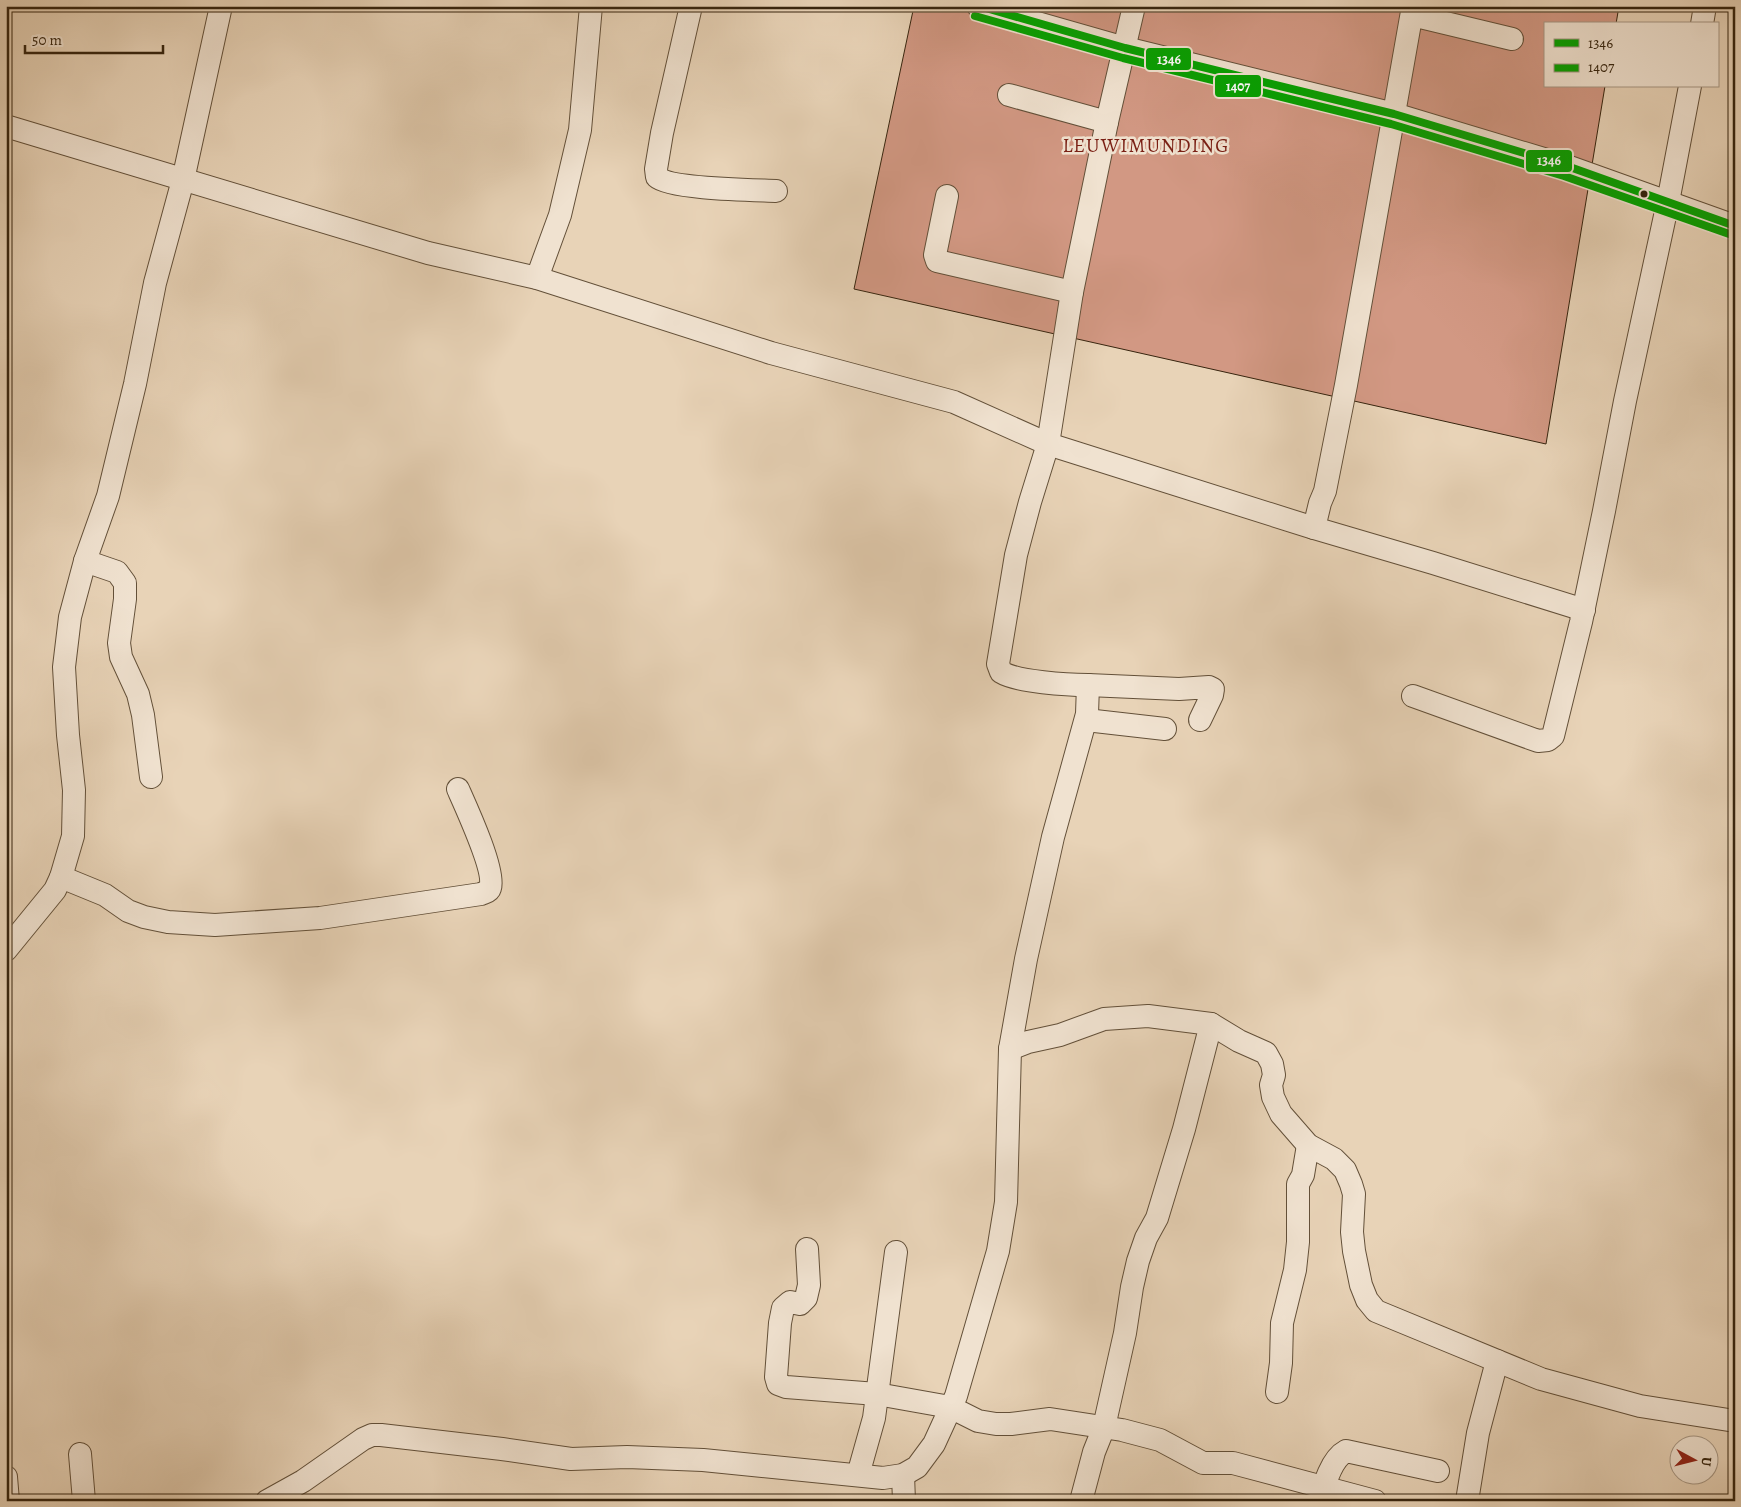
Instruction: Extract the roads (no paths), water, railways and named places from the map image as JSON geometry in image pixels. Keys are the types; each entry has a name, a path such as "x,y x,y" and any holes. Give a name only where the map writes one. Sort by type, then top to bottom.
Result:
{"street":[{"path":"6,950 58,884 73,836 74,790 68,735 64,667 70,617 85,561 108,496 135,384 155,283 183,180 221,6"},
{"path":"538,278 560,215 580,130 591,6"},
{"path":"691,6 662,133 656,177 664,182 692,186 776,191"},
{"path":"978,6 1126,48 1394,114 1567,166 1735,226"},
{"path":"1134,6 1126,48 1107,122 1072,292 1048,444 1016,555 998,664 1001,672 1008,677 1043,682 1179,689 1209,687 1213,689 1212,695 1200,720"},
{"path":"1702,22 1705,6"},
{"path":"1314,528 1324,492 1346,385 1412,10 1512,39"},
{"path":"1412,696 1538,741 1548,740 1553,736 1584,610 1690,88"},
{"path":"1009,95 1107,122"},
{"path":"6,128 9,127 428,253 538,278 771,353 954,402 1048,444 1314,528 1584,610"},
{"path":"947,196 935,255 937,261 1072,292"},
{"path":"85,561 117,572 125,583 125,599 119,643 121,657 138,694 143,715 151,777"},
{"path":"267,1501 303,1481 363,1439 372,1435 502,1449 572,1459 627,1457 703,1460 883,1478 903,1475 917,1467 934,1444 956,1396 998,1252 1006,1202 1010,1049 1026,959 1053,837 1086,720 1088,685"},
{"path":"1086,720 1165,729"},
{"path":"58,884 105,896 128,911 144,917 168,922 215,925 320,918 481,894 490,888 491,870 458,789"},
{"path":"1010,1049 1028,1042 1060,1035 1104,1019 1148,1016 1211,1024 1266,1053 1272,1064 1274,1075 1271,1085 1272,1097 1281,1114 1308,1145 1334,1159 1345,1170 1354,1194 1352,1232 1361,1285 1367,1300 1376,1311 1541,1379 1640,1406 1735,1420"},
{"path":"1081,1501 1094,1452 1104,1427 1125,1333 1138,1261 1146,1238 1157,1218 1184,1129 1211,1024"},
{"path":"1277,1392 1281,1362 1282,1324 1298,1242 1298,1184 1303,1175 1308,1145"},
{"path":"807,1249 809,1285 806,1298 800,1304 790,1302 783,1308 776,1377 778,1384 786,1387 877,1394 950,1407 978,1421 996,1424 1011,1424 1050,1418 1122,1430 1160,1440 1203,1463 1233,1463 1273,1472 1322,1494 1375,1501"},
{"path":"858,1475 874,1418 896,1252"},
{"path":"1467,1501 1478,1433 1497,1361"},
{"path":"1322,1494 1340,1454 1346,1451 1438,1471"},
{"path":"80,1454 84,1501"},
{"path":"903,1475 904,1501"},
{"path":"6,1477 8,1501"}],"district":[{"name":"LEUWIMUNDING","path":"1146,145"}]}
